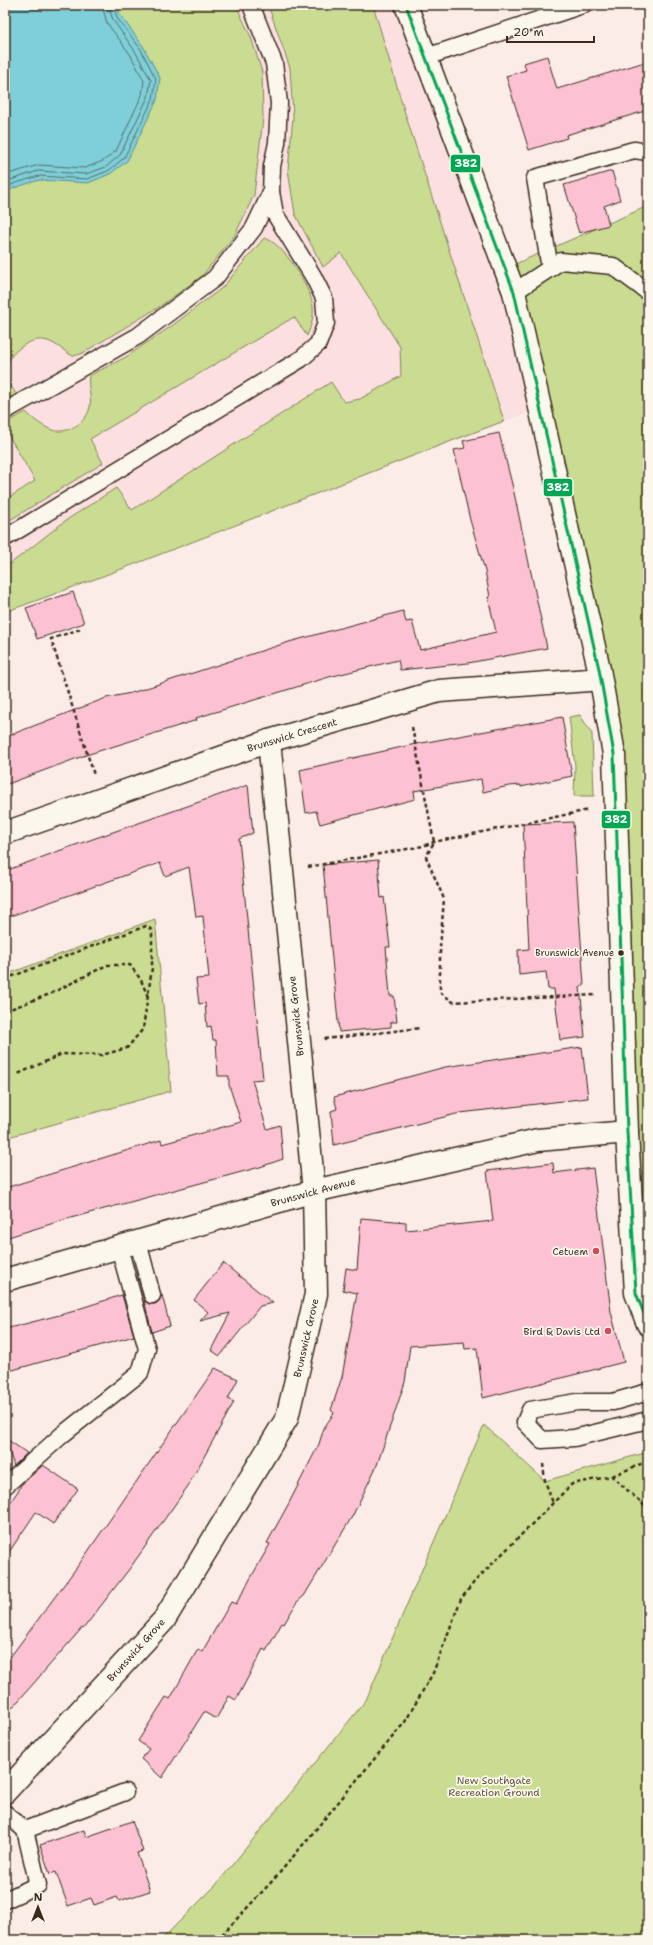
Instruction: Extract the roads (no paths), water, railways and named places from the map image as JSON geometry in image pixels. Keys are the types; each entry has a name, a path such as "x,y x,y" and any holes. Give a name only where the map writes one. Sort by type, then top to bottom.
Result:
{"street":[{"path":"406,5 514,292 599,669 614,754 627,1132 636,1293 648,1324"},
{"name":"Brunswick Crescent","path":"5,833 269,741 439,691 589,680"},
{"name":"Brunswick Grove","path":"5,1792 164,1620 287,1418 316,1294 314,1190 269,741"},
{"name":"Brunswick Avenue","path":"5,1280 314,1190 538,1140 627,1132"}],"lane":[{"path":"5,538 301,359 318,344 326,323 324,298 314,276 275,214 271,192 272,166 277,143 279,103 274,63 251,5"},
{"path":"426,57 583,5"},
{"path":"550,269 536,178 634,150 648,152"},
{"path":"5,411 138,336 216,278 254,228 271,192"},
{"path":"514,292 562,262 613,266 648,292"},
{"path":"128,1244 152,1296"},
{"path":"5,1486 62,1435 140,1373 147,1349 128,1244"},
{"path":"648,1392 613,1402 577,1402 530,1410 525,1422 542,1440 574,1438 648,1420"},
{"path":"25,1830 125,1792"},
{"path":"5,1813 25,1830 38,1885 5,1900"}],"water":[{"path":"6,5 116,5 121,16 143,46 160,78 157,100 127,161 110,174 88,183 39,180 14,188 5,193"}],"place":[{"name":"Brunswick Avenue","path":"621,953"},
{"name":"Cetuem","path":"596,1251"},
{"name":"Bird & Davis Ltd","path":"608,1331"}],"park label":[{"name":"New Southgate Recreation Ground","path":"494,1786"}]}
